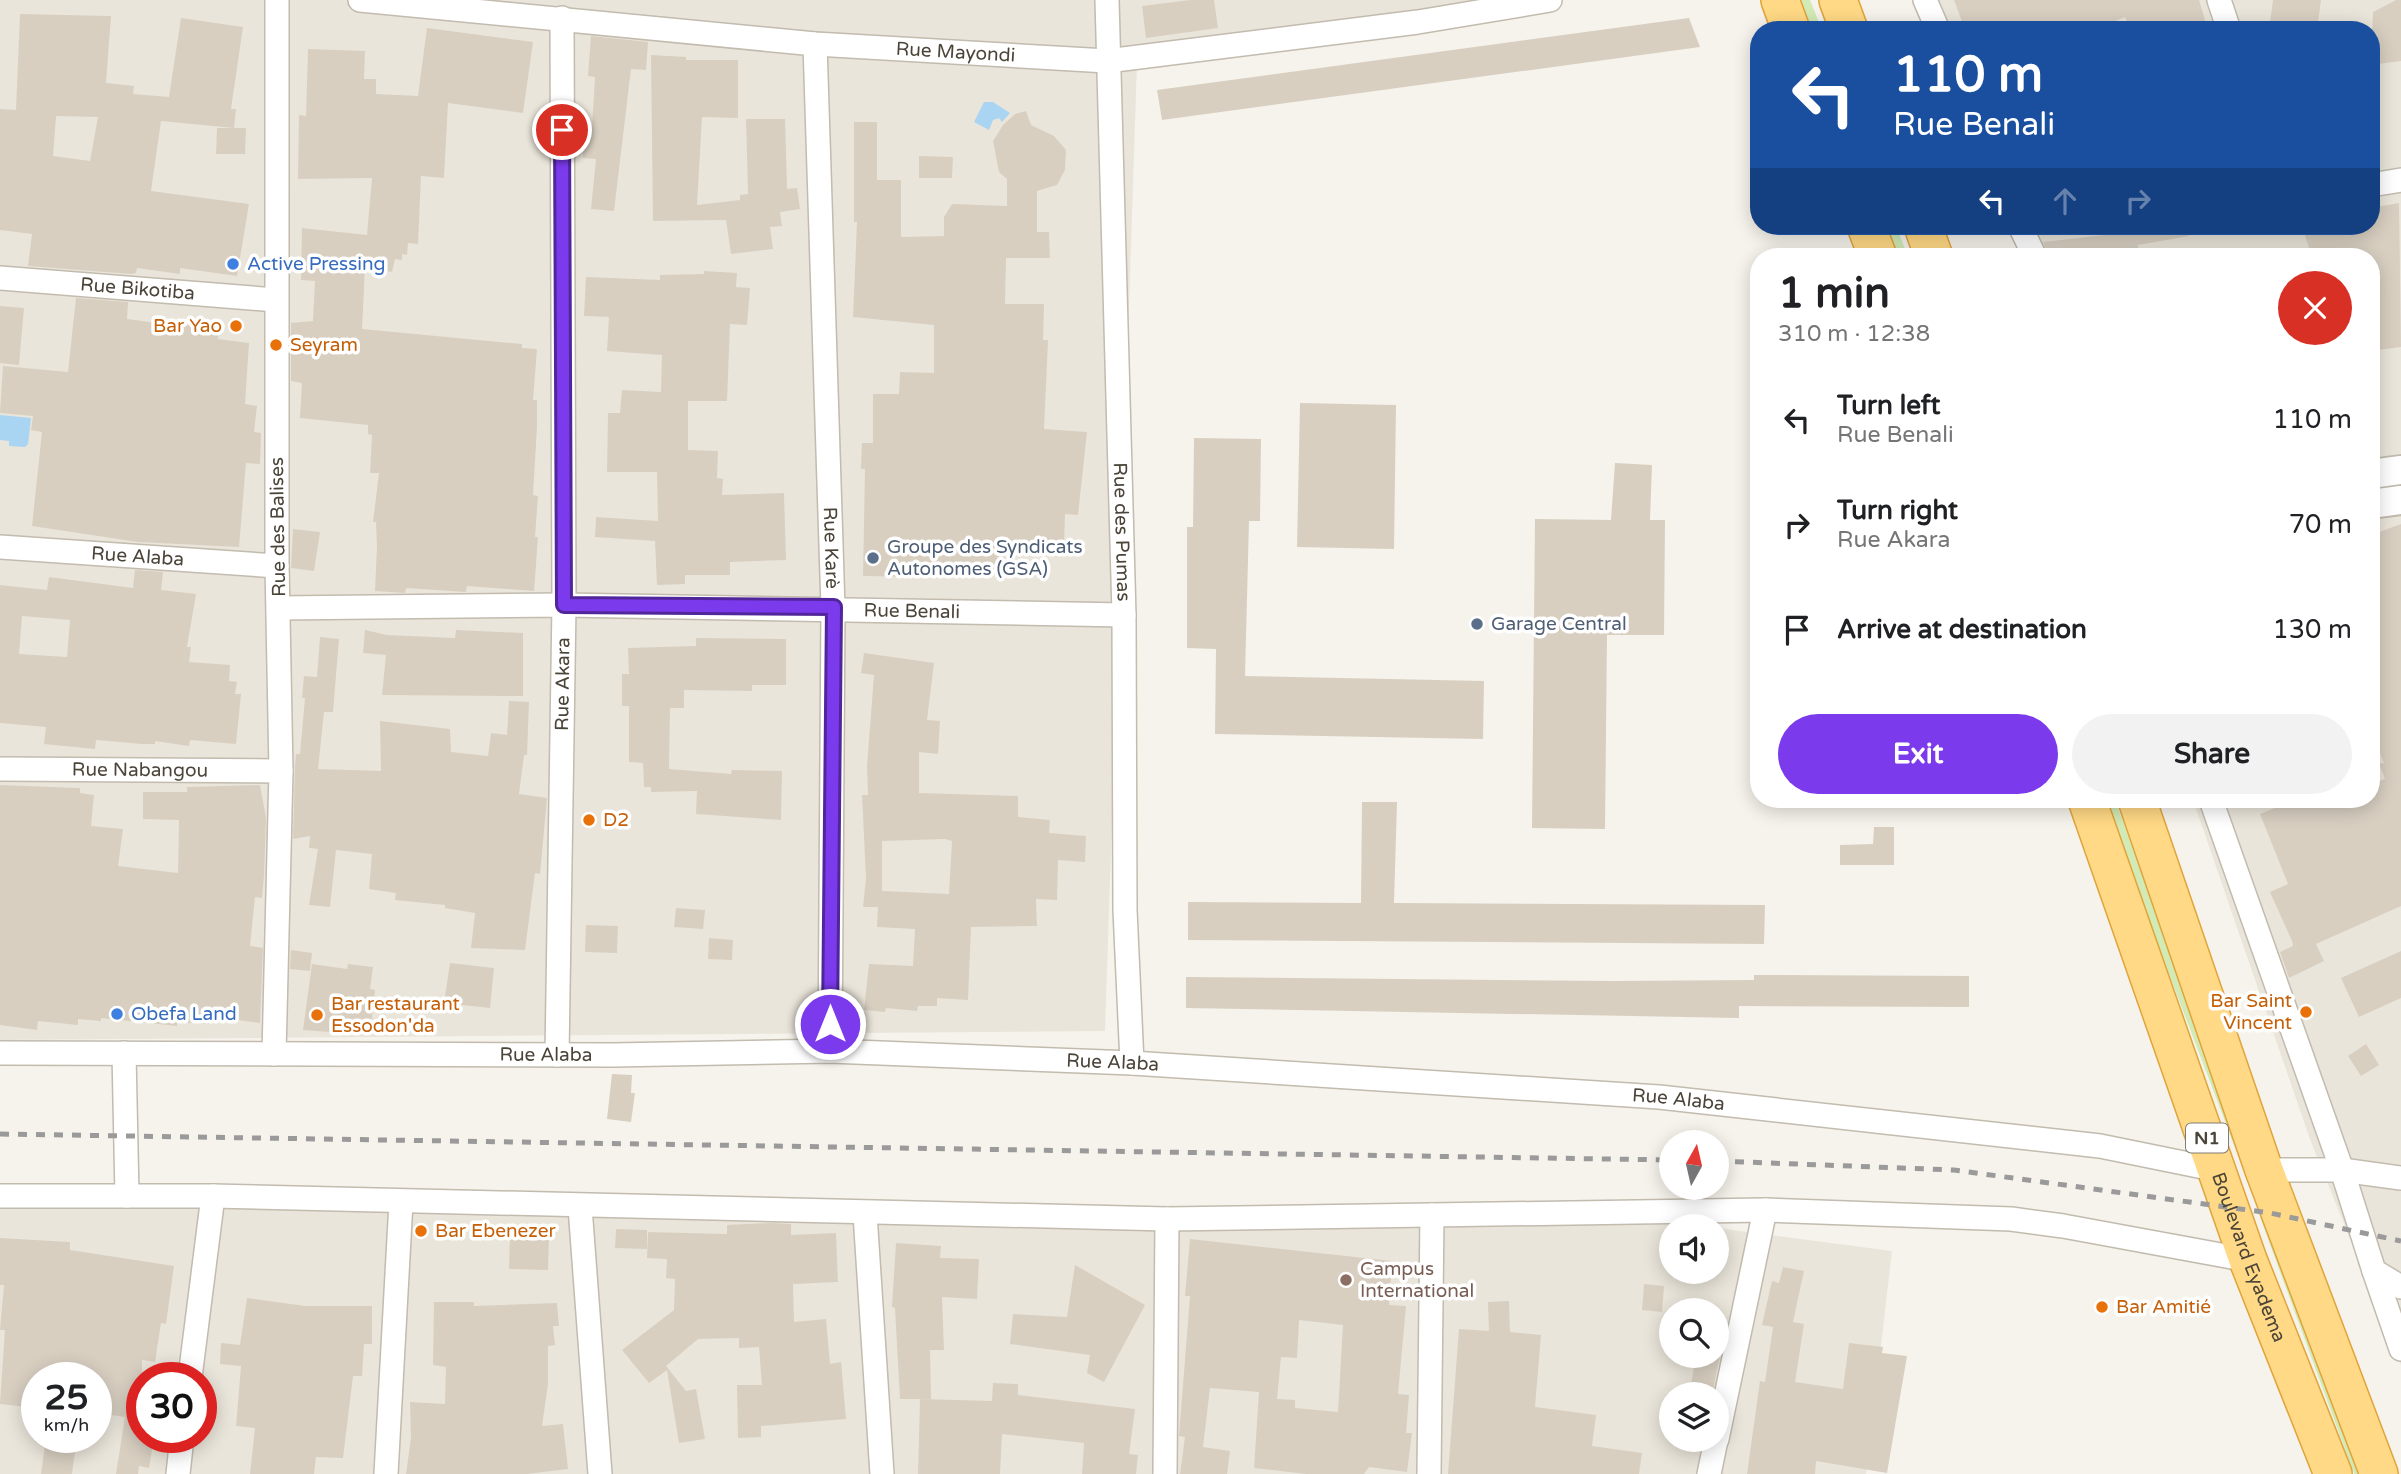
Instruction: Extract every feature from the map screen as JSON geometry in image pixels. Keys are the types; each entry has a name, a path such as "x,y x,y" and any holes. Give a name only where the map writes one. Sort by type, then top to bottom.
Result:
{"highway":[{"path":"1780,0 1788,21"},
{"path":"1838,0 1846,21"},
{"name":"Boulevard Eyadema","path":"2090,808 2248,1260 2333,1474"},
{"name":"N1","path":"2140,808 2264,1170 2379,1474"}],"street":[{"name":"Rue des Balises","path":"274,1054 281,771 280,608 277,566 277,0"},
{"name":"Rue Mayondi","path":"360,0 815,44 1107,61 1418,22 1550,0"},
{"name":"Rue des Pumas","path":"1107,0 1124,615 1125,910 1132,1063"},
{"path":"1925,0 1934,21"},
{"path":"2219,0 2226,21"},
{"name":"Rue Akara","path":"556,1055 564,605 562,18"},
{"name":"Rue Karè","path":"815,44 834,607 830,1051"},
{"path":"2380,184 2401,180"},
{"name":"Rue Bikotiba","path":"0,278 276,300"},
{"path":"2380,473 2401,470"},
{"path":"2380,503 2401,500"},
{"name":"Rue Alaba","path":"0,547 277,566"},
{"name":"Rue Benali","path":"280,608 564,605 834,607 1124,615"},
{"name":"Rue Nabangou","path":"0,769 281,771"},
{"path":"2214,808 2342,1170 2401,1349"},
{"name":"Rue Alaba","path":"0,1053 556,1055 830,1051 1132,1063 1659,1097 2100,1146 2218,1170"},
{"path":"124,1053 127,1196"},
{"path":"2264,1170 2342,1170 2401,1178"},
{"path":"0,1196 213,1196 865,1214 1167,1219 1765,1210 2011,1220 2063,1226 2248,1260"},
{"path":"192,1362 213,1196"},
{"path":"386,1474 401,1202"},
{"path":"580,1207 600,1474"},
{"path":"1729,1382 1765,1210"},
{"path":"865,1214 882,1474"},
{"path":"1429,1474 1432,1215"},
{"path":"1164,1474 1167,1219"},
{"path":"2374,1271 2401,1287"},
{"path":"1709,1474 1714,1452"},
{"path":"177,1474 180,1453"}],"shaded area":[{"path":"0,0 1544,0 1137,63 1105,1031 0,1040"},
{"path":"1923,0 2401,0 2401,1365 2311,1142 2196,808 2380,808 2380,248 2034,248 2028,235 2380,235 2380,21 1933,21"},
{"path":"0,1203 1085,1221 1659,1223 1659,1284 1729,1284 1729,1230 1892,1251 1866,1474 0,1474"}],"green space":[{"path":"1799,0 1810,0 1818,21 1807,21"},
{"path":"1887,235 1899,235 1905,248 1893,248"},
{"path":"2106,808 2118,808 2258,1188 2250,1187"},
{"path":"2260,1217 2271,1218 2366,1474 2354,1474"}],"water":[{"path":"984,102 993,102 1010,113 1002,122 999,118 993,120 989,130 974,122"},
{"path":"0,415 31,418 28,444 25,447 9,446 9,441 0,440"}],"building":[{"path":"1214,0 1218,28 1146,38 1142,6"},
{"path":"1954,0 2199,0 2205,21 2127,21 2125,17 2115,21 1962,21"},
{"path":"2273,0 2321,0 2318,21 2270,21"},
{"path":"2401,0 2401,61 2380,64 2380,21 2373,21 2373,12"},
{"path":"20,14 111,16 106,83 134,86 133,94 169,97 181,18 243,27 231,109 236,109 234,128 161,121 151,191 249,204 237,276 180,268 180,274 137,268 136,273 131,274 28,266 32,234 0,230 0,109 16,110","holes":["56,116 98,117 90,161 53,156"]},
{"path":"1689,18 1700,47 1162,120 1157,90"},
{"path":"427,28 533,42 523,113 448,103 444,178 421,176 418,244 408,243 407,255 402,254 402,260 395,259 392,272 365,267 362,329 522,344 522,348 537,349 533,400 537,400 537,427 533,495 538,496 534,591 467,586 466,592 406,588 405,593 375,591 377,546 376,522 373,522 379,473 370,473 372,435 368,434 368,425 300,418 302,383 291,381 291,323 313,321 315,281 301,280 302,228 367,235 372,178 298,179 299,115 306,116 308,49 365,51 364,79 376,79 376,94 418,96"},
{"path":"591,36 648,42 646,70 631,69 614,211 591,209 596,159 583,158 584,128 592,129 595,77 588,76"},
{"path":"651,55 686,57 686,60 738,60 738,118 702,117 697,205 740,200 740,195 748,194 746,119 785,119 787,189 797,188 800,209 780,212 782,226 770,227 773,249 731,254 726,220 653,221"},
{"path":"1026,111 1031,125 1054,136 1066,150 1065,170 1057,185 1037,191 1037,232 1049,232 1050,258 1006,258 1005,304 1044,304 1043,340 1048,340 1044,429 1087,432 1078,515 1065,514 1064,545 1005,544 1004,569 924,567 924,577 863,576 865,469 861,469 862,443 873,443 873,394 899,394 900,372 934,373 934,325 853,317 857,222 854,222 854,122 877,122 877,180 901,180 901,237 944,236 944,217 952,204 1007,206 1007,179 999,172 993,141 1003,125 1015,114"},
{"path":"217,128 246,128 245,154 216,154"},
{"path":"919,156 953,157 952,178 919,178"},
{"path":"2399,203 2401,347 2380,350 2380,248 2309,248 2305,235 2380,235 2380,206"},
{"path":"2104,235 2189,236 2138,245 2138,248 2045,248 2043,242"},
{"path":"704,271 737,273 736,287 750,288 747,325 730,324 727,401 688,401 688,450 718,451 717,478 723,479 722,495 784,493 786,560 730,562 730,575 685,575 685,584 657,585 655,541 595,537 596,517 658,521 657,472 607,472 608,413 620,413 622,390 661,392 662,355 607,351 609,317 584,316 586,277 660,280 660,275 704,274"},
{"path":"76,298 128,302 127,319 219,328 218,339 249,343 245,404 257,406 254,432 261,433 260,464 246,463 239,547 138,542 32,526 42,432 31,430 33,416 0,413 3,366 68,372"},
{"path":"0,306 24,308 19,365 0,363"},
{"path":"1300,403 1396,405 1394,549 1297,547"},
{"path":"1194,438 1261,439 1260,521 1249,521 1245,676 1484,681 1483,739 1215,734 1216,649 1187,648 1187,527 1193,527"},
{"path":"1615,463 1652,465 1650,520 1665,520 1664,635 1607,635 1605,829 1532,828 1535,519 1611,520"},
{"path":"2401,524 2401,906 2316,944 2324,961 2289,978 2280,952 2293,946 2292,941 2270,892 2288,884 2260,814 2275,808 2380,808 2380,781 2385,779 2380,766 2384,763 2380,753 2380,532"},
{"path":"293,529 320,532 314,571 291,568"},
{"path":"135,570 163,572 161,590 196,594 187,647 191,647 189,662 230,665 229,681 237,682 235,694 241,694 236,744 190,740 189,746 155,741 155,744 142,744 96,740 95,749 44,744 46,727 0,723 0,585 47,590 49,577 133,588","holes":["22,616 70,620 67,657 19,654"]},
{"path":"365,630 387,635 455,638 456,630 523,633 523,696 382,695 386,655 363,653"},
{"path":"320,637 339,639 333,712 324,712 318,769 381,771 380,721 450,729 451,752 488,756 491,733 507,735 509,701 529,702 527,755 524,755 519,794 547,798 540,874 535,873 525,950 471,948 475,913 445,908 445,905 395,900 396,893 369,889 372,854 336,850 330,907 309,905 318,849 309,848 310,836 293,839 295,766 296,754 300,754 305,698 302,698 304,676 317,677"},
{"path":"696,638 786,639 786,685 752,685 752,691 684,690 684,708 670,708 669,769 731,774 732,770 782,771 781,820 696,814 697,791 651,792 651,787 644,787 643,763 629,762 629,706 622,706 622,674 629,674 628,648 696,646"},
{"path":"864,653 934,663 927,720 940,721 938,754 919,752 919,793 1018,796 1018,817 1050,820 1049,833 1086,836 1085,862 1058,860 1057,900 1036,899 1037,926 971,927 968,1000 937,998 937,1006 918,1006 917,1011 886,1008 885,1012 864,1010 869,964 913,966 915,929 877,927 878,907 863,907 866,878 862,795 868,795 867,766 874,675 861,673","holes":["882,841 952,841 949,894 882,891"]},
{"path":"0,785 80,788 80,793 94,795 91,826 123,829 118,866 178,873 179,820 143,819 143,792 187,792 187,787 260,785 266,818 264,876 262,898 255,897 250,946 263,948 260,1023 209,1016 209,1024 177,1022 177,1026 101,1018 101,1021 78,1019 78,1025 38,1021 37,1030 0,1025"},
{"path":"1362,802 1397,802 1394,903 1765,905 1764,944 1188,940 1188,902 1361,903"},
{"path":"1874,827 1894,827 1894,865 1840,865 1840,845 1873,844"},
{"path":"676,908 705,910 703,929 674,927"},
{"path":"586,925 618,926 617,953 585,952"},
{"path":"709,938 733,940 732,960 708,959"},
{"path":"291,950 312,953 310,971 290,969"},
{"path":"2401,951 2401,998 2359,1017 2341,978"},
{"path":"450,963 494,968 490,1008 444,1003"},
{"path":"312,964 347,969 348,964 373,967 370,989 375,990 370,1035 303,1030"},
{"path":"1754,975 1969,976 1969,1007 1739,1006 1739,1018 1186,1008 1186,977 1613,981 1754,980"},
{"path":"2366,1044 2379,1065 2361,1076 2348,1056"},
{"path":"612,1074 632,1075 631,1093 635,1093 631,1122 607,1119"},
{"path":"791,1224 791,1235 836,1233 838,1282 793,1284 794,1322 826,1319 830,1364 841,1362 846,1419 761,1426 761,1437 738,1438 737,1385 762,1385 759,1347 739,1348 739,1338 698,1339 666,1366 686,1391 696,1389 705,1439 679,1443 667,1370 649,1383 622,1350 674,1310 675,1279 666,1278 667,1259 647,1258 648,1232 727,1234 727,1225"},
{"path":"616,1229 647,1230 647,1249 615,1248"},
{"path":"510,1235 549,1236 548,1270 509,1269"},
{"path":"0,1238 70,1242 70,1250 174,1266 166,1324 161,1323 155,1362 126,1362 126,1453 151,1453 149,1468 139,1466 138,1474 116,1474 125,1417 112,1415 112,1362 21,1362 21,1406 0,1404 5,1330 0,1330 4,1285 0,1285"},
{"path":"1190,1239 1392,1261 1389,1305 1406,1306 1398,1394 1409,1395 1406,1433 1412,1433 1407,1472 1369,1467 1364,1474 1306,1474 1254,1468 1259,1392 1210,1388 1203,1447 1230,1451 1227,1474 1180,1474 1185,1437 1179,1436 1190,1296 1185,1296","holes":["1299,1320 1343,1325 1338,1412 1295,1408 1295,1400 1277,1399 1281,1357 1297,1358"]},
{"path":"896,1243 941,1246 940,1258 979,1259 977,1299 942,1297 944,1350 930,1350 931,1399 900,1399 895,1308 892,1307"},
{"path":"1075,1265 1145,1305 1104,1382 1087,1373 1090,1355 1010,1344 1013,1314 1067,1317"},
{"path":"1783,1267 1804,1271 1793,1322 1804,1324 1795,1382 1843,1389 1849,1343 1883,1347 1882,1353 1907,1356 1887,1473 1816,1461 1815,1474 1747,1474 1760,1381 1765,1382 1773,1327 1762,1325 1772,1281 1779,1283"},
{"path":"1644,1284 1664,1286 1663,1298 1659,1298 1659,1312 1642,1310"},
{"path":"247,1298 305,1306 372,1306 372,1344 364,1344 362,1376 353,1376 343,1458 316,1457 314,1474 250,1474 255,1428 236,1426 241,1366 220,1364 221,1343 240,1345"},
{"path":"1509,1301 1510,1332 1541,1335 1535,1407 1596,1415 1592,1446 1642,1453 1639,1474 1448,1474 1459,1329 1489,1331 1488,1302"},
{"path":"434,1302 474,1302 474,1306 557,1303 559,1326 553,1326 555,1345 548,1346 548,1384 542,1426 563,1424 568,1469 527,1474 406,1474 411,1438 410,1402 445,1404 446,1367 433,1365"},
{"path":"1694,1368 1718,1368 1715,1382 1691,1382"},
{"path":"993,1383 1018,1384 1018,1395 1135,1409 1129,1454 1138,1455 1136,1474 1082,1474 1084,1443 1002,1434 1000,1474 918,1474 920,1399 992,1401"},
{"path":"44,1453 75,1453 72,1474 41,1474"}],"railway":[{"path":"0,1134 1659,1160"},
{"path":"1729,1161 1954,1170 2270,1213 2401,1241"}],"place":[{"name":"Active Pressing","path":"233,264"},
{"name":"Bar Yao","path":"236,326"},
{"name":"Seyram","path":"276,345"},
{"name":"Groupe des Syndicats Autonomes (GSA)","path":"873,558"},
{"name":"Garage Central","path":"1477,624"},
{"name":"D2","path":"589,820"},
{"name":"Bar Saint Vincent","path":"2306,1012"},
{"name":"Obefa Land","path":"117,1014"},
{"name":"Bar restaurant Essodon'da","path":"317,1015"},
{"name":"Bar Ebenezer","path":"421,1231"},
{"name":"Campus International","path":"1346,1280"},
{"name":"Bar Amitié","path":"2102,1307"}],"route":[{"path":"562,130 564,605 834,607 830,1024"}]}
